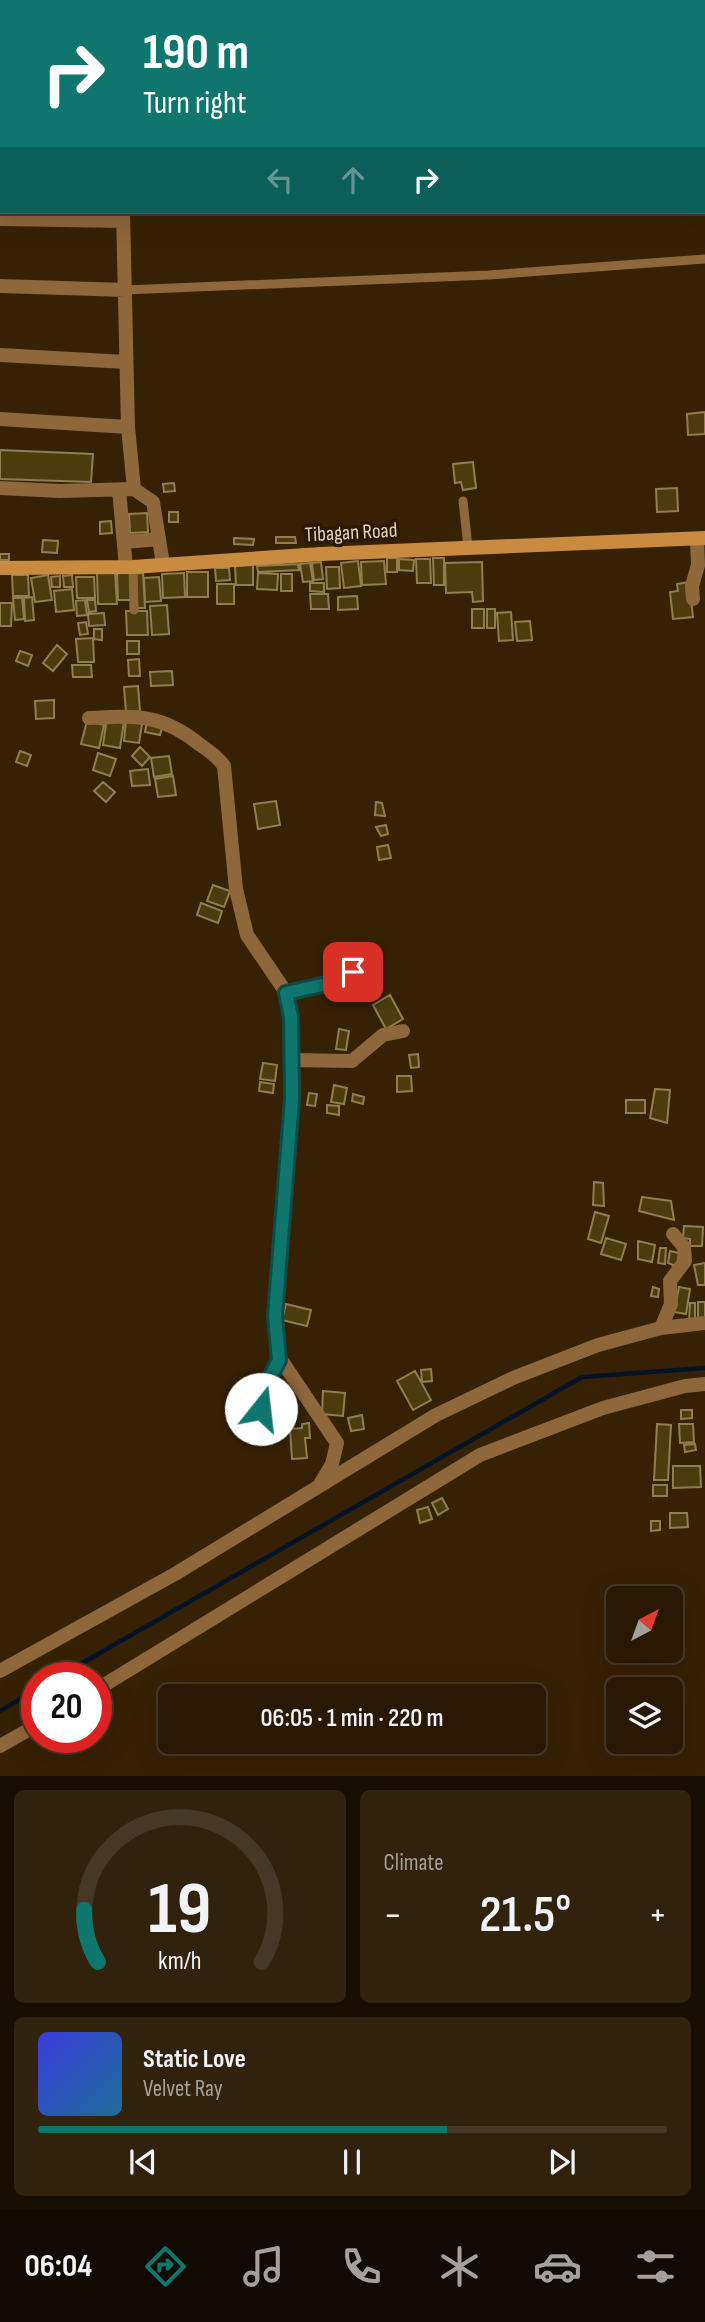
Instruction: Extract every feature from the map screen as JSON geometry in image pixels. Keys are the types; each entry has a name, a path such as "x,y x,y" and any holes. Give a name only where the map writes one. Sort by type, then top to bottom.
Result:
{"main road":[{"name":"Tibagan Road","path":"0,568 129,567 468,547 701,538"}],"street":[{"path":"0,219 123,217 128,427 134,489"},
{"path":"0,286 125,290"},
{"path":"0,355 126,362"},
{"path":"0,419 128,427"},
{"path":"0,488 60,491 134,489 153,502 163,564"},
{"path":"119,490 129,567"},
{"path":"124,542 159,538"},
{"path":"694,600 692,586 698,569 701,538"},
{"path":"89,719 148,717 173,724 222,762 236,889 247,935 286,993 291,1017 289,1148 275,1316 279,1360 337,1443 331,1464 319,1486"},
{"path":"292,1060 352,1061 383,1035 403,1031"},
{"path":"662,1328 671,1304 670,1281 685,1261 684,1247 673,1234"},
{"path":"0,1671 175,1574 248,1526 436,1415 513,1378 598,1345 662,1328 705,1324"},
{"path":"112,1680 480,1454 603,1408 685,1386 705,1384"},
{"path":"0,1746 21,1734"}],"lane":[{"path":"125,290 489,275 705,259"},
{"path":"463,501 468,547"},
{"path":"129,567 134,610"},
{"path":"286,993 336,982 353,972"},
{"path":"263,1417 262,1397 279,1360"}],"building":[{"path":"705,412 705,434 688,435 687,414"},
{"path":"0,450 93,454 91,482 0,479"},
{"path":"473,462 476,488 463,490 461,482 455,483 453,464"},
{"path":"174,483 175,491 164,492 163,484"},
{"path":"677,488 678,511 657,512 656,489"},
{"path":"169,512 178,512 178,522 169,522"},
{"path":"147,513 148,532 130,533 129,514"},
{"path":"111,521 112,533 100,534 100,522"},
{"path":"335,534 336,540 316,541 316,535"},
{"path":"276,537 295,537 296,543 276,543"},
{"path":"234,538 254,539 253,545 234,544"},
{"path":"43,540 58,541 57,553 42,552"},
{"path":"0,554 9,554 9,560 0,560"},
{"path":"387,558 397,558 397,572 387,572"},
{"path":"433,558 444,558 444,585 434,585"},
{"path":"399,559 414,560 413,571 399,570"},
{"path":"416,559 430,559 431,583 417,583"},
{"path":"358,561 361,586 344,588 341,563"},
{"path":"384,561 386,584 362,585 361,562"},
{"path":"321,562 323,579 314,580 312,563"},
{"path":"482,562 483,601 473,602 472,592 446,593 445,563"},
{"path":"310,563 313,581 303,582 300,564"},
{"path":"298,564 299,570 258,572 257,566"},
{"path":"253,565 253,585 236,585 235,566"},
{"path":"326,567 339,567 340,588 327,589"},
{"path":"215,568 229,568 230,580 216,581"},
{"path":"115,572 117,604 98,604 97,573"},
{"path":"187,572 208,572 208,597 187,597"},
{"path":"117,573 132,573 133,600 118,600"},
{"path":"143,573 145,608 135,608 134,574"},
{"path":"184,573 185,597 163,598 162,574"},
{"path":"258,573 278,574 277,590 257,589"},
{"path":"281,574 292,574 292,591 281,591"},
{"path":"12,575 28,575 29,596 13,596"},
{"path":"48,575 52,600 35,602 31,578"},
{"path":"72,575 73,587 64,587 63,576"},
{"path":"60,576 60,587 52,587 51,577"},
{"path":"76,577 94,577 95,598 77,598"},
{"path":"159,577 161,601 145,602 144,578"},
{"path":"689,582 693,617 673,619 670,592 678,591 677,584"},
{"path":"310,583 324,583 324,592 310,591"},
{"path":"217,584 234,584 234,604 217,604"},
{"path":"72,589 74,610 56,612 54,591"},
{"path":"310,594 328,594 329,609 311,609"},
{"path":"357,596 358,609 338,610 338,597"},
{"path":"32,597 34,620 25,621 24,598"},
{"path":"13,598 22,598 24,619 15,620"},
{"path":"85,600 87,615 77,616 76,601"},
{"path":"87,600 95,600 96,611 89,612"},
{"path":"0,603 12,603 11,626 0,626"},
{"path":"167,605 169,634 152,635 150,606"},
{"path":"472,609 484,609 484,628 472,628"},
{"path":"487,609 495,609 495,628 487,628"},
{"path":"126,611 147,611 148,635 127,635"},
{"path":"511,612 513,640 499,641 497,613"},
{"path":"104,613 105,625 89,626 88,614"},
{"path":"530,621 532,640 517,641 515,622"},
{"path":"86,622 88,634 80,635 78,623"},
{"path":"94,629 102,629 102,640 94,639"},
{"path":"93,638 94,662 78,662 76,639"},
{"path":"127,641 139,641 139,654 127,654"},
{"path":"57,645 67,654 53,671 43,663"},
{"path":"20,651 32,655 28,666 16,661"},
{"path":"139,659 140,676 129,676 128,660"},
{"path":"72,665 91,665 92,677 73,677"},
{"path":"172,671 173,685 151,686 150,672"},
{"path":"138,686 140,711 126,712 124,687"},
{"path":"54,700 54,718 36,719 35,701"},
{"path":"107,718 124,721 120,748 103,745"},
{"path":"87,721 104,725 99,748 81,744"},
{"path":"126,721 142,724 139,743 124,741"},
{"path":"147,721 163,724 160,735 145,732"},
{"path":"140,747 150,757 142,766 132,756"},
{"path":"20,751 31,755 27,766 16,762"},
{"path":"98,753 116,759 110,776 93,770"},
{"path":"169,756 172,774 154,777 151,758"},
{"path":"148,769 150,785 132,786 130,771"},
{"path":"173,776 176,795 158,797 155,779"},
{"path":"103,782 115,792 106,802 94,791"},
{"path":"276,801 280,825 258,829 254,804"},
{"path":"376,802 382,803 385,816 375,815"},
{"path":"386,825 388,834 381,836 376,827"},
{"path":"388,845 391,858 379,860 377,847"},
{"path":"213,885 230,891 224,907 207,901"},
{"path":"201,903 222,911 218,923 197,915"},
{"path":"356,968 366,969 367,981 357,981"},
{"path":"390,995 403,1019 386,1029 373,1005"},
{"path":"339,1029 349,1031 346,1050 336,1049"},
{"path":"418,1054 419,1067 411,1068 409,1055"},
{"path":"263,1063 277,1065 275,1081 260,1079"},
{"path":"397,1076 411,1076 412,1091 397,1092"},
{"path":"260,1082 274,1084 273,1093 259,1091"},
{"path":"334,1085 347,1088 344,1104 331,1102"},
{"path":"655,1089 670,1090 667,1123 650,1118"},
{"path":"309,1093 317,1094 315,1106 307,1105"},
{"path":"353,1094 364,1097 363,1104 352,1101"},
{"path":"626,1100 645,1100 645,1113 626,1113"},
{"path":"327,1105 339,1106 339,1115 327,1113"},
{"path":"594,1182 603,1183 604,1206 593,1205"},
{"path":"642,1197 671,1201 674,1220 639,1211"},
{"path":"595,1212 609,1216 601,1243 588,1239"},
{"path":"684,1226 703,1227 702,1246 690,1246 690,1239 683,1238"},
{"path":"606,1238 626,1244 621,1260 601,1254"},
{"path":"638,1241 655,1245 652,1262 638,1259"},
{"path":"660,1248 666,1248 665,1264 658,1263"},
{"path":"670,1251 679,1253 677,1267 668,1263"},
{"path":"705,1263 705,1285 698,1285 694,1265"},
{"path":"653,1287 659,1289 658,1297 651,1296"},
{"path":"679,1287 690,1289 686,1314 674,1312"},
{"path":"698,1302 705,1302 705,1321 698,1320"},
{"path":"690,1303 695,1303 695,1320 689,1320"},
{"path":"286,1304 311,1310 307,1326 282,1320"},
{"path":"431,1369 432,1381 422,1382 421,1370"},
{"path":"415,1371 431,1400 413,1410 397,1381"},
{"path":"323,1391 345,1393 343,1416 322,1414"},
{"path":"256,1401 260,1425 243,1428 238,1404"},
{"path":"681,1410 692,1410 692,1418 681,1419"},
{"path":"362,1415 364,1429 351,1431 348,1418"},
{"path":"309,1423 310,1438 305,1438 307,1458 292,1459 290,1429 302,1428 302,1424"},
{"path":"657,1424 671,1425 668,1480 654,1480"},
{"path":"679,1424 693,1424 694,1442 680,1443"},
{"path":"695,1444 696,1450 685,1452 684,1445"},
{"path":"673,1466 700,1466 701,1487 673,1488"},
{"path":"653,1485 667,1485 667,1496 653,1496"},
{"path":"442,1498 448,1509 438,1515 432,1503"},
{"path":"428,1507 432,1519 420,1523 417,1510"},
{"path":"670,1513 687,1513 688,1527 670,1528"},
{"path":"651,1521 660,1521 660,1530 651,1531"}],"waterway":[{"path":"84,1662 582,1377 705,1368"},
{"path":"0,1711 21,1699"}],"route":[{"path":"261,1409 264,1389 279,1360 275,1316 292,1099 291,1017 286,993 336,982 353,972"}]}
